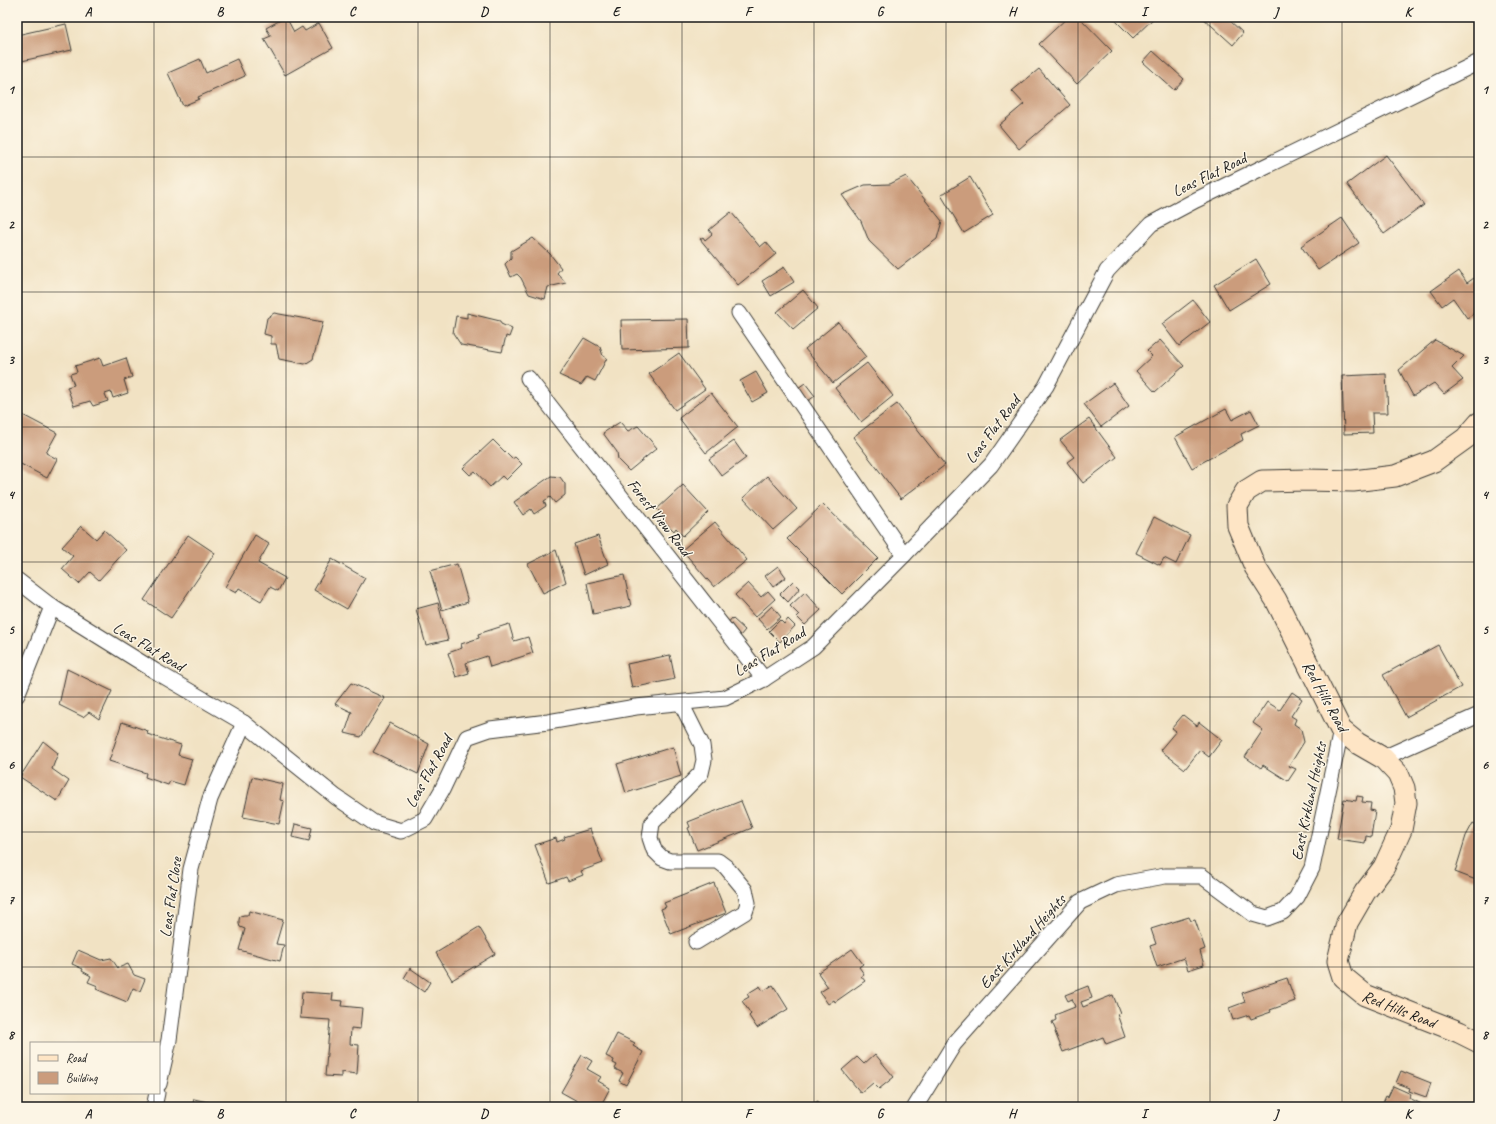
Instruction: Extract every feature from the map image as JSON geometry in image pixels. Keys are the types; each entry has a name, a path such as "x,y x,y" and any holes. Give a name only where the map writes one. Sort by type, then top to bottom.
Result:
{"main road":[{"name":"Red Hills Road","path":"1479,423 1466,438 1434,462 1395,476 1353,481 1262,481 1246,491 1237,506 1238,526 1255,567 1276,600 1341,730 1357,743 1383,758 1398,774 1404,788 1406,803 1401,830 1384,867 1365,892 1347,923 1338,961 1343,977 1366,995 1459,1032 1479,1042"}],"street":[{"name":"Leas Flat Road","path":"17,580 52,607 155,671 244,723 336,797 374,823 401,831 425,820 442,790 467,737 490,730 636,707 725,698 764,679 814,647 991,465 1046,386 1107,271 1151,224 1479,62"},
{"path":"739,313 904,556"},
{"name":"Forest View Road","path":"528,378 764,679"},
{"path":"17,695 52,607"},
{"path":"681,703 702,745 704,760 701,773 652,823 650,838 654,850 662,858 670,861 718,861 726,867 745,890 748,903 745,912 696,942"},
{"path":"1383,758 1479,715"},
{"name":"Leas Flat Close","path":"160,1080 169,1040 191,869 210,799 244,723"},
{"name":"East Kirkland Heights","path":"915,1107 954,1044 1080,902 1116,885 1166,876 1202,876 1252,914 1267,918 1283,912 1297,897 1312,868 1341,730"},
{"path":"154,1107 157,1094"}],"building":[{"path":"286,17 294,32 302,27 305,31 319,23 333,48 285,75 264,39 271,36 266,28"},
{"path":"1068,17 1079,17 1112,51 1077,84 1039,44"},
{"path":"1112,17 1155,17 1133,38"},
{"path":"1202,17 1229,17 1228,19 1243,33 1233,45"},
{"path":"66,24 72,50 17,62 17,35"},
{"path":"1153,51 1184,79 1174,90 1143,62"},
{"path":"200,59 206,73 237,59 245,76 198,97 199,99 183,106 168,73"},
{"path":"1039,69 1070,105 1019,149 999,125 1024,104 1012,91"},
{"path":"1386,155 1424,205 1384,234 1347,184"},
{"path":"906,176 942,221 937,239 898,269 869,241 861,221 842,195 865,185 890,184"},
{"path":"970,177 993,215 964,233 941,195"},
{"path":"731,212 760,247 766,242 776,254 738,285 700,239 703,237 705,240 712,234 709,230"},
{"path":"1342,218 1359,243 1318,270 1301,246"},
{"path":"533,238 550,254 561,268 557,273 566,283 548,287 545,299 529,294 521,278 517,274 511,277 505,264 511,258 511,251"},
{"path":"1256,259 1271,284 1229,310 1214,285"},
{"path":"784,267 794,282 771,296 762,281"},
{"path":"1459,271 1467,283 1474,278 1479,285 1479,310 1467,318 1453,298 1442,306 1431,291"},
{"path":"803,290 818,308 793,329 777,312"},
{"path":"1193,300 1210,322 1179,346 1162,324"},
{"path":"274,313 323,322 313,359 305,364 279,359 276,344 271,344 271,336 264,334 267,318"},
{"path":"467,313 500,321 501,324 512,329 509,337 506,336 502,352 461,345 453,333 456,316 467,318"},
{"path":"688,319 689,348 622,350 621,320"},
{"path":"838,322 866,357 833,383 805,349"},
{"path":"584,338 600,347 603,356 607,358 595,381 587,377 581,385 559,375"},
{"path":"1160,340 1184,366 1155,392 1136,371 1152,356 1147,351"},
{"path":"1435,340 1464,356 1452,368 1463,380 1444,394 1434,383 1413,396 1399,370"},
{"path":"679,353 705,389 675,410 649,374"},
{"path":"100,358 103,366 126,358 132,377 124,380 128,393 113,398 111,392 105,394 108,401 93,406 90,401 74,406 67,387 74,385 70,374 77,372 75,366"},
{"path":"867,363 893,396 861,422 835,388"},
{"path":"756,372 768,393 752,402 740,381"},
{"path":"1386,374 1388,413 1372,413 1373,433 1344,434 1342,376"},
{"path":"805,383 815,396 808,401 798,388"},
{"path":"1113,383 1129,406 1101,427 1084,404"},
{"path":"711,393 738,427 706,453 679,418"},
{"path":"897,404 945,465 901,499 853,437"},
{"path":"1226,409 1232,420 1251,410 1259,425 1241,434 1243,440 1192,468 1175,437"},
{"path":"17,412 57,433 46,453 57,459 47,478 17,462"},
{"path":"1089,419 1117,457 1083,483 1067,462 1074,457 1060,440"},
{"path":"620,422 628,431 638,426 657,448 629,471 618,460 617,452 603,433"},
{"path":"493,440 512,459 515,457 522,464 506,480 502,476 490,487 475,471 470,475 463,468"},
{"path":"734,441 746,458 722,476 709,459"},
{"path":"551,476 560,477 565,484 565,495 555,503 550,497 544,501 546,506 534,514 531,509 523,515 514,502"},
{"path":"767,476 797,509 773,530 743,498"},
{"path":"683,485 708,512 683,536 676,528 674,531 662,519 665,517 657,509"},
{"path":"823,504 878,558 842,594 787,539"},
{"path":"1154,517 1190,535 1176,564 1164,558 1160,565 1136,553"},
{"path":"715,522 747,560 714,587 682,550"},
{"path":"81,526 96,539 104,530 126,550 99,580 90,572 79,584 62,569 73,556 62,547"},
{"path":"188,535 215,553 171,618 144,600"},
{"path":"255,535 269,544 258,563 285,578 278,591 270,587 261,601 239,588 236,593 225,587"},
{"path":"598,536 608,564 584,575 574,544"},
{"path":"556,550 566,582 543,593 528,564"},
{"path":"332,559 365,578 347,609 314,590"},
{"path":"457,564 468,602 442,610 430,571"},
{"path":"778,566 786,577 773,587 765,576"},
{"path":"624,575 631,606 593,614 587,583"},
{"path":"793,581 800,588 788,602 780,594"},
{"path":"748,583 761,597 768,591 775,599 755,617 735,595"},
{"path":"805,592 821,610 805,625 797,617 799,615 790,606"},
{"path":"438,603 448,640 426,645 416,609"},
{"path":"772,606 781,617 767,629 758,619"},
{"path":"732,618 745,630 740,636 727,624"},
{"path":"788,619 795,626 780,642 769,631 780,620 784,624"},
{"path":"509,624 514,641 528,637 533,653 490,667 487,656 466,663 469,673 456,677 448,653 462,648 461,644 479,638 478,634"},
{"path":"1438,645 1461,687 1406,717 1383,675"},
{"path":"670,655 675,679 632,688 627,664"},
{"path":"67,669 112,691 99,719 89,712 83,717 59,705"},
{"path":"351,683 385,698 361,737 345,733 352,712 335,704"},
{"path":"1292,692 1302,699 1291,716 1296,719 1294,724 1301,729 1304,742 1289,766 1296,769 1288,781 1263,765 1261,768 1245,757 1263,730 1253,723 1267,702 1280,710"},
{"path":"1183,715 1197,726 1199,722 1222,740 1209,757 1200,750 1185,769 1160,750 1176,731 1172,728"},
{"path":"122,722 148,731 147,734 181,745 178,755 192,759 184,785 170,781 168,785 145,777 146,773 109,761"},
{"path":"390,723 429,744 418,774 373,752"},
{"path":"43,741 58,753 52,769 69,781 57,801 20,777"},
{"path":"673,747 681,776 626,793 617,764"},
{"path":"252,777 283,784 280,800 284,801 279,824 243,817"},
{"path":"1357,796 1363,797 1362,802 1371,803 1370,810 1375,811 1371,837 1366,836 1365,843 1337,839 1344,799 1356,801"},
{"path":"741,801 752,828 697,850 688,828 690,827 688,822"},
{"path":"1473,823 1479,826 1479,871 1476,880 1455,872 1466,836"},
{"path":"295,824 312,828 309,841 292,837"},
{"path":"590,829 603,863 581,871 583,875 568,881 566,877 549,883 535,845 556,838 557,842 565,839 564,837"},
{"path":"714,883 726,913 671,934 661,909 666,907 664,903"},
{"path":"249,911 283,920 276,944 284,945 280,961 239,950 245,929 240,927 240,916 248,915"},
{"path":"1189,917 1191,921 1195,920 1205,949 1200,951 1204,965 1188,970 1184,958 1157,967 1150,946 1156,944 1151,929"},
{"path":"479,927 495,954 452,980 436,953"},
{"path":"852,949 863,964 859,967 864,974 861,976 865,981 835,1002 834,1000 828,1004 820,992 828,987 818,973"},
{"path":"78,950 101,960 111,958 118,968 128,964 134,975 145,979 140,991 133,988 127,1002 96,989 98,986 88,982 91,976 82,971 83,969 72,964"},
{"path":"410,968 430,982 424,992 404,978"},
{"path":"1287,978 1295,1001 1251,1019 1249,1015 1233,1020 1229,1008 1245,1002 1242,993"},
{"path":"773,985 788,1009 757,1028 749,1016 751,1014 742,1001 749,997 747,994 760,986 763,991"},
{"path":"1088,986 1092,998 1081,1002 1083,1007 1113,995 1120,1013 1117,1014 1125,1037 1106,1044 1103,1037 1063,1052 1052,1022 1056,1020 1055,1015 1075,1007 1072,999 1068,1001 1065,995"},
{"path":"302,992 333,994 332,1000 343,1001 342,1006 362,1008 360,1029 351,1028 350,1044 359,1045 357,1074 341,1072 341,1077 325,1076 330,1020 300,1018"},
{"path":"617,1034 635,1043 633,1046 643,1052 626,1085 619,1081 623,1073 615,1069 617,1065 613,1063 614,1060 606,1056"},
{"path":"875,1054 894,1077 879,1089 873,1083 861,1093 842,1070 857,1057 864,1064"},
{"path":"582,1055 592,1061 587,1069 601,1077 598,1081 610,1088 600,1107 588,1107 561,1092"},
{"path":"1401,1071 1431,1083 1426,1097 1409,1091 1410,1088 1396,1083"},
{"path":"1393,1086 1411,1094 1409,1098 1428,1107 1381,1107"},
{"path":"194,1099 212,1103 212,1107 192,1107"},
{"path":"818,1101 821,1107 807,1107"}]}
